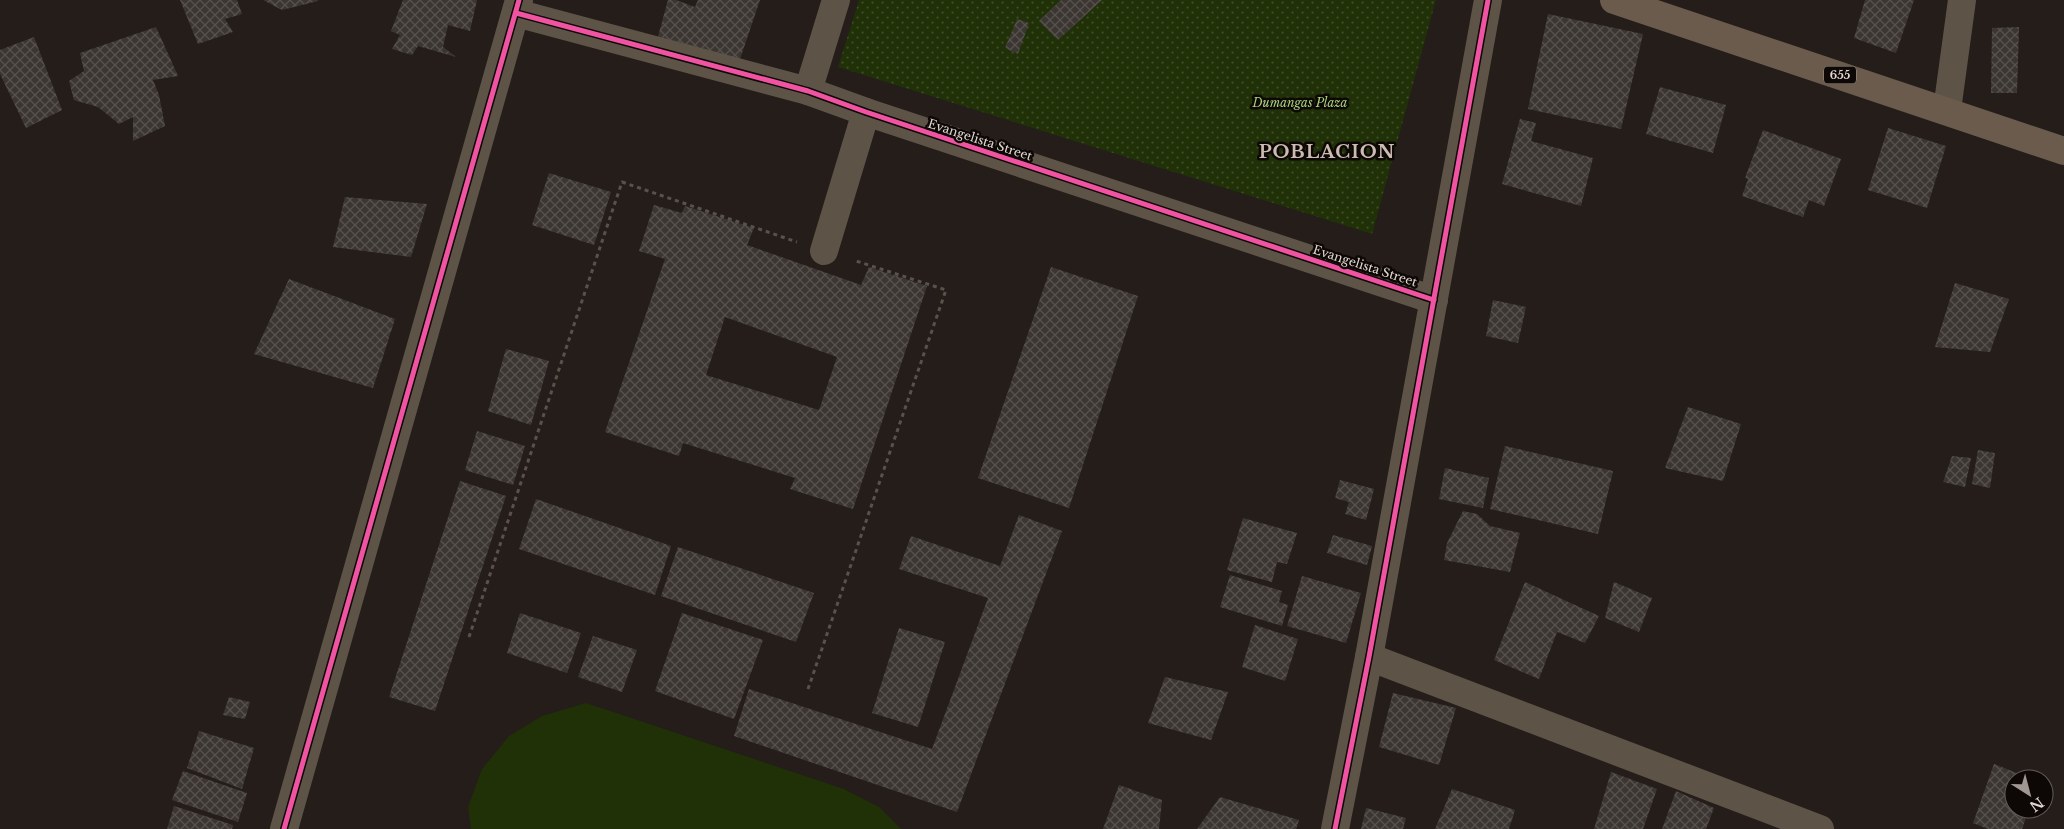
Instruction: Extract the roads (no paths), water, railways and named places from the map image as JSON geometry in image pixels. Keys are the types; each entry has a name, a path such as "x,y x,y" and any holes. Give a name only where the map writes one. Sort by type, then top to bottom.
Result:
{"main road":[{"name":"655","path":"1614,0 1947,110 2064,151"}],"street":[{"path":"808,91 836,0"},
{"path":"1335,829 1369,657 1488,0"},
{"path":"1947,110 1962,0"},
{"path":"284,829 518,6"},
{"name":"Evangelista Street","path":"518,6 808,91 866,112 1434,300"},
{"path":"824,251 866,112"},
{"path":"1369,657 1820,829"}],"district":[{"name":"POBLACION","path":"1327,152"}],"park label":[{"name":"Dumangas Plaza","path":"1300,103"}]}
